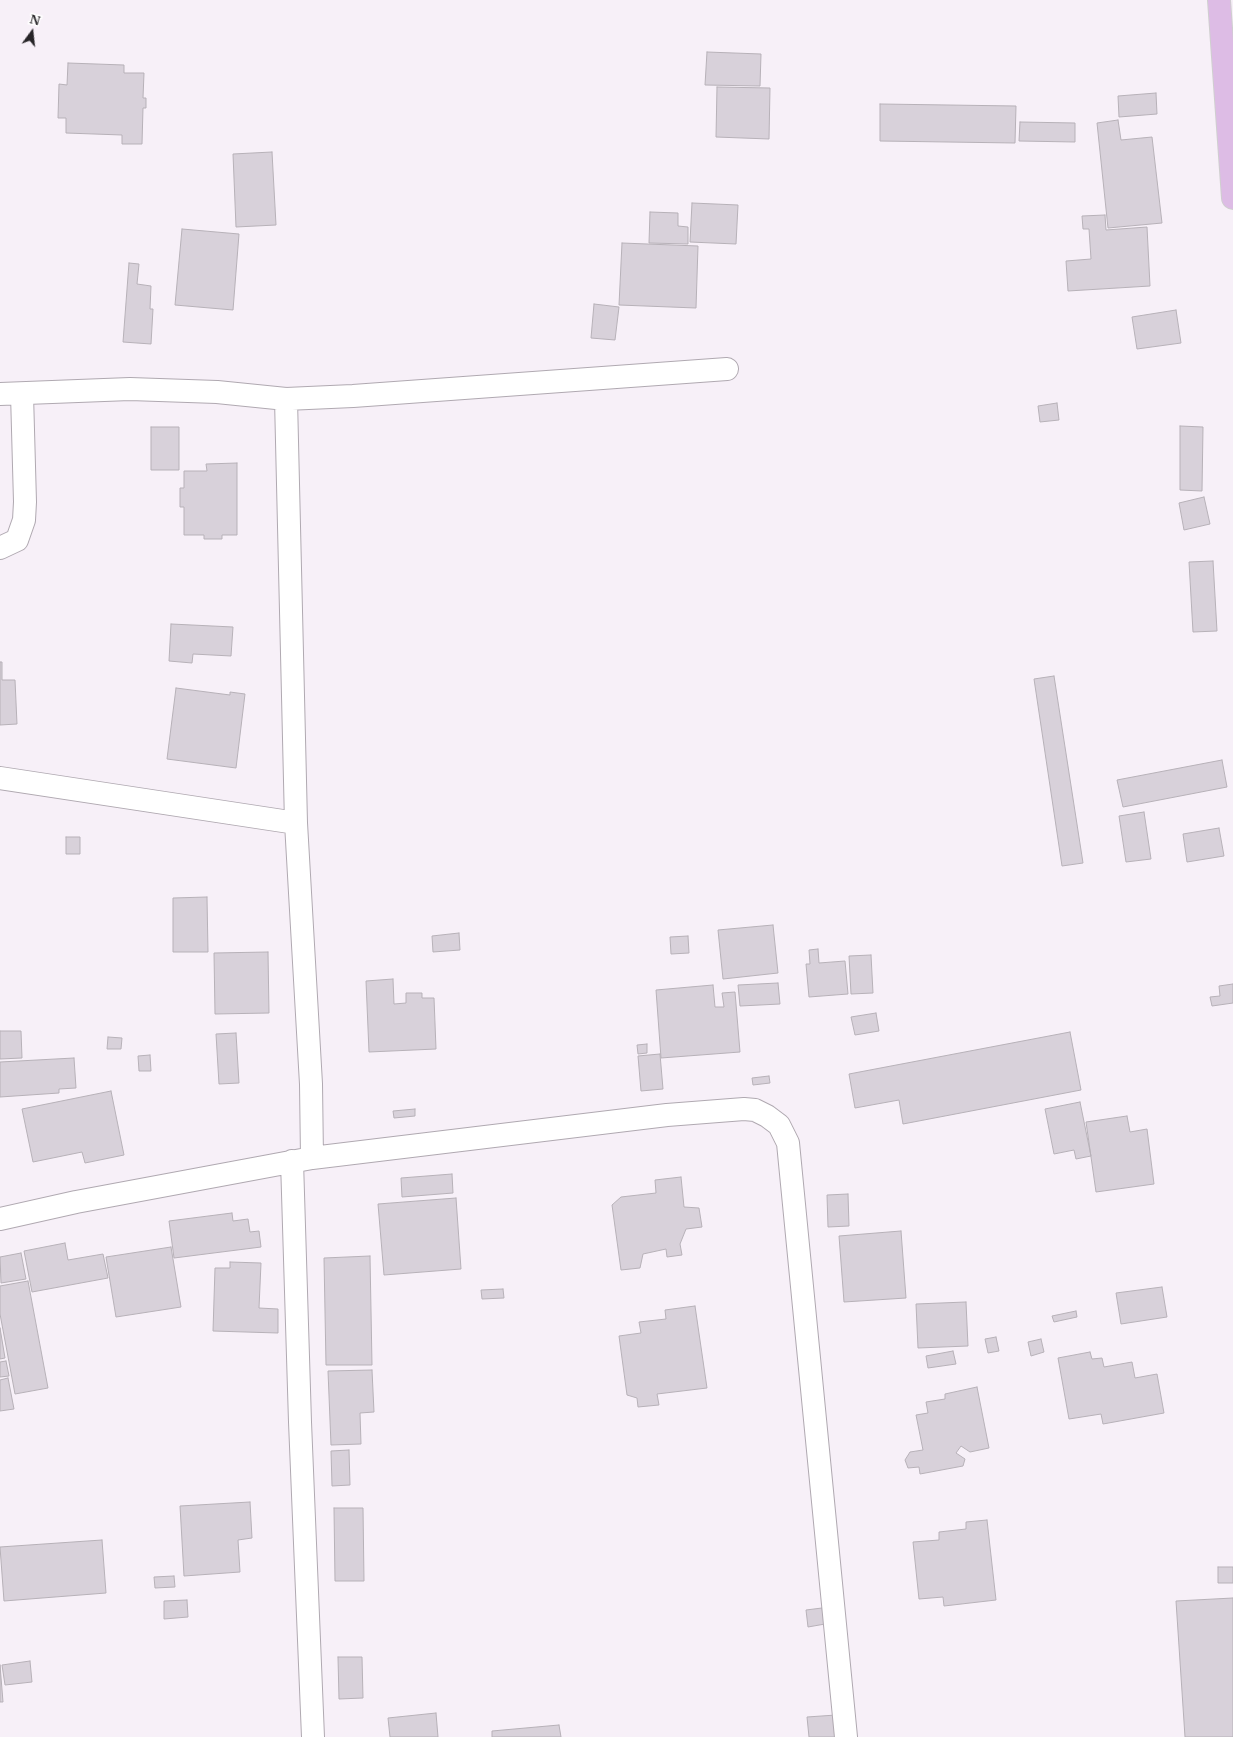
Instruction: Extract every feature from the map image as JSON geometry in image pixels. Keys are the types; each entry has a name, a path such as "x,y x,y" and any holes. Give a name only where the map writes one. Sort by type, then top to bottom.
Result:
{"main road":[{"path":"1219,0 1233,198"}],"street":[{"path":"0,394 130,389 217,392 286,399 353,396 727,369"},
{"path":"0,548 17,540 24,520 25,502 22,394"},
{"path":"286,399 296,823 311,1084 302,1160 300,1422 313,1737"},
{"path":"0,778 296,823"},
{"path":"0,1219 76,1202 302,1160 667,1114 744,1109 755,1110 767,1116 779,1125 788,1143 846,1737"}],"building":[{"path":"707,52 761,54 760,86 705,85"},
{"path":"68,63 124,65 124,73 144,73 143,98 146,98 146,108 143,108 142,144 122,144 122,135 66,133 66,118 58,118 59,84 67,85"},
{"path":"717,87 770,88 769,139 716,137"},
{"path":"1156,93 1157,114 1119,117 1118,96"},
{"path":"880,104 1016,106 1015,143 880,141"},
{"path":"1118,120 1121,140 1152,137 1162,223 1108,228 1097,123"},
{"path":"1020,122 1075,123 1075,142 1019,141"},
{"path":"272,152 276,225 236,227 233,154"},
{"path":"692,203 738,205 736,244 690,242"},
{"path":"650,212 678,213 678,226 688,227 688,244 649,243"},
{"path":"1105,215 1106,230 1147,227 1150,286 1068,291 1066,261 1091,259 1089,229 1083,229 1082,216"},
{"path":"182,229 239,234 233,310 175,305"},
{"path":"622,243 698,246 696,308 619,305"},
{"path":"129,263 139,264 137,284 151,286 150,309 153,309 151,344 123,342"},
{"path":"594,304 619,307 615,340 591,338"},
{"path":"1176,310 1181,343 1137,349 1132,317"},
{"path":"1057,403 1059,420 1040,422 1038,406"},
{"path":"1180,426 1203,427 1202,491 1180,490"},
{"path":"151,427 179,427 179,470 151,470"},
{"path":"237,463 237,535 222,535 222,539 204,539 204,535 184,535 184,507 180,507 180,488 184,488 184,471 207,471 206,464"},
{"path":"1204,497 1210,524 1184,530 1179,503"},
{"path":"1213,561 1217,631 1193,632 1189,562"},
{"path":"171,624 233,627 231,656 193,654 192,663 169,661"},
{"path":"0,662 2,662 2,680 15,680 17,724 0,725"},
{"path":"1054,676 1083,863 1062,866 1034,679"},
{"path":"176,688 230,695 230,692 245,694 236,768 167,759"},
{"path":"1222,760 1227,787 1123,807 1117,780"},
{"path":"1144,812 1151,859 1126,862 1119,816"},
{"path":"1219,828 1224,856 1187,862 1183,834"},
{"path":"66,837 80,837 80,854 66,854"},
{"path":"207,897 208,952 173,952 173,898"},
{"path":"773,925 778,973 723,979 718,930"},
{"path":"459,933 460,950 433,952 432,936"},
{"path":"688,936 689,953 671,954 670,937"},
{"path":"818,949 819,963 845,961 848,994 809,997 806,964 810,964 809,950"},
{"path":"268,952 269,1013 215,1014 214,953"},
{"path":"871,955 873,993 851,994 849,956"},
{"path":"393,979 394,1004 406,1003 406,993 422,993 422,998 434,998 436,1049 369,1052 366,981"},
{"path":"778,983 780,1004 740,1006 738,985"},
{"path":"1233,984 1233,1003 1212,1006 1210,997 1220,996 1219,986"},
{"path":"713,985 715,1007 724,1007 722,993 735,992 740,1052 661,1058 656,990"},
{"path":"876,1013 879,1031 855,1035 851,1017"},
{"path":"0,1031 21,1031 22,1058 0,1059"},
{"path":"1070,1032 1081,1090 903,1124 899,1100 855,1108 849,1074"},
{"path":"236,1033 239,1083 219,1084 216,1034"},
{"path":"108,1037 122,1038 121,1049 107,1049"},
{"path":"647,1044 647,1053 638,1054 637,1045"},
{"path":"660,1054 663,1089 641,1091 638,1056"},
{"path":"150,1055 151,1071 139,1071 138,1056"},
{"path":"74,1058 76,1088 59,1089 59,1093 0,1097 0,1062"},
{"path":"769,1076 770,1083 753,1085 752,1078"},
{"path":"111,1091 124,1155 85,1163 82,1152 33,1162 22,1109"},
{"path":"1080,1102 1091,1156 1076,1159 1074,1150 1054,1154 1045,1109"},
{"path":"415,1109 415,1116 394,1118 393,1111"},
{"path":"1127,1116 1130,1132 1147,1129 1154,1184 1096,1192 1086,1122"},
{"path":"452,1174 453,1193 402,1197 401,1178"},
{"path":"681,1177 684,1207 699,1208 702,1227 686,1229 680,1244 682,1255 667,1257 666,1249 643,1254 640,1268 621,1270 612,1205 621,1197 656,1193 655,1180"},
{"path":"848,1194 849,1226 828,1227 827,1195"},
{"path":"456,1198 461,1269 384,1275 378,1204"},
{"path":"232,1213 233,1221 248,1219 250,1232 259,1231 261,1247 174,1258 169,1221"},
{"path":"901,1231 906,1298 844,1302 839,1236"},
{"path":"65,1243 68,1260 103,1254 108,1278 32,1292 24,1251"},
{"path":"171,1247 181,1307 116,1317 106,1257"},
{"path":"21,1253 26,1279 1,1283 0,1257"},
{"path":"370,1256 372,1365 326,1365 324,1258"},
{"path":"230,1262 261,1263 259,1308 278,1309 278,1333 213,1331 215,1268 230,1268"},
{"path":"28,1281 48,1388 15,1394 0,1314 0,1286"},
{"path":"1162,1287 1167,1317 1121,1324 1116,1293"},
{"path":"503,1289 504,1298 482,1299 481,1290"},
{"path":"966,1302 968,1346 918,1348 916,1304"},
{"path":"695,1306 707,1388 657,1394 659,1405 638,1407 637,1398 627,1395 619,1336 641,1333 639,1322 666,1319 665,1310"},
{"path":"1076,1311 1077,1317 1054,1322 1052,1316"},
{"path":"0,1328 5,1358 0,1359"},
{"path":"996,1337 999,1351 988,1353 985,1339"},
{"path":"1041,1339 1044,1352 1031,1356 1028,1342"},
{"path":"953,1351 956,1364 928,1368 926,1356"},
{"path":"1090,1352 1092,1359 1102,1358 1104,1367 1132,1362 1135,1378 1157,1374 1164,1413 1103,1424 1101,1414 1069,1419 1058,1358"},
{"path":"6,1361 9,1376 0,1377 0,1362"},
{"path":"372,1370 374,1412 360,1413 361,1444 331,1445 328,1371"},
{"path":"8,1378 14,1409 0,1411 0,1380"},
{"path":"977,1387 989,1448 970,1452 961,1446 956,1453 965,1459 963,1466 920,1474 919,1467 908,1468 905,1460 910,1452 923,1450 916,1415 928,1413 926,1402 945,1399 945,1394"},
{"path":"349,1450 350,1485 332,1486 331,1451"},
{"path":"250,1502 252,1538 238,1540 240,1572 184,1576 180,1506"},
{"path":"334,1508 363,1508 364,1581 335,1581"},
{"path":"987,1520 996,1600 944,1606 943,1597 919,1599 913,1542 939,1540 939,1532 966,1529 966,1522"},
{"path":"102,1540 106,1593 4,1601 0,1547"},
{"path":"1218,1567 1233,1567 1233,1583 1218,1583"},
{"path":"174,1576 175,1587 155,1588 154,1577"},
{"path":"1233,1598 1233,1737 1185,1737 1176,1601"},
{"path":"187,1600 188,1617 164,1619 164,1601"},
{"path":"822,1608 825,1624 808,1627 806,1610"},
{"path":"338,1657 362,1657 363,1698 339,1699"},
{"path":"30,1661 32,1682 5,1685 2,1665"},
{"path":"0,1665 3,1702 0,1702"},
{"path":"436,1713 438,1737 390,1737 388,1718"},
{"path":"836,1715 837,1737 809,1737 807,1717"},
{"path":"559,1725 561,1737 492,1737 492,1731"}]}
